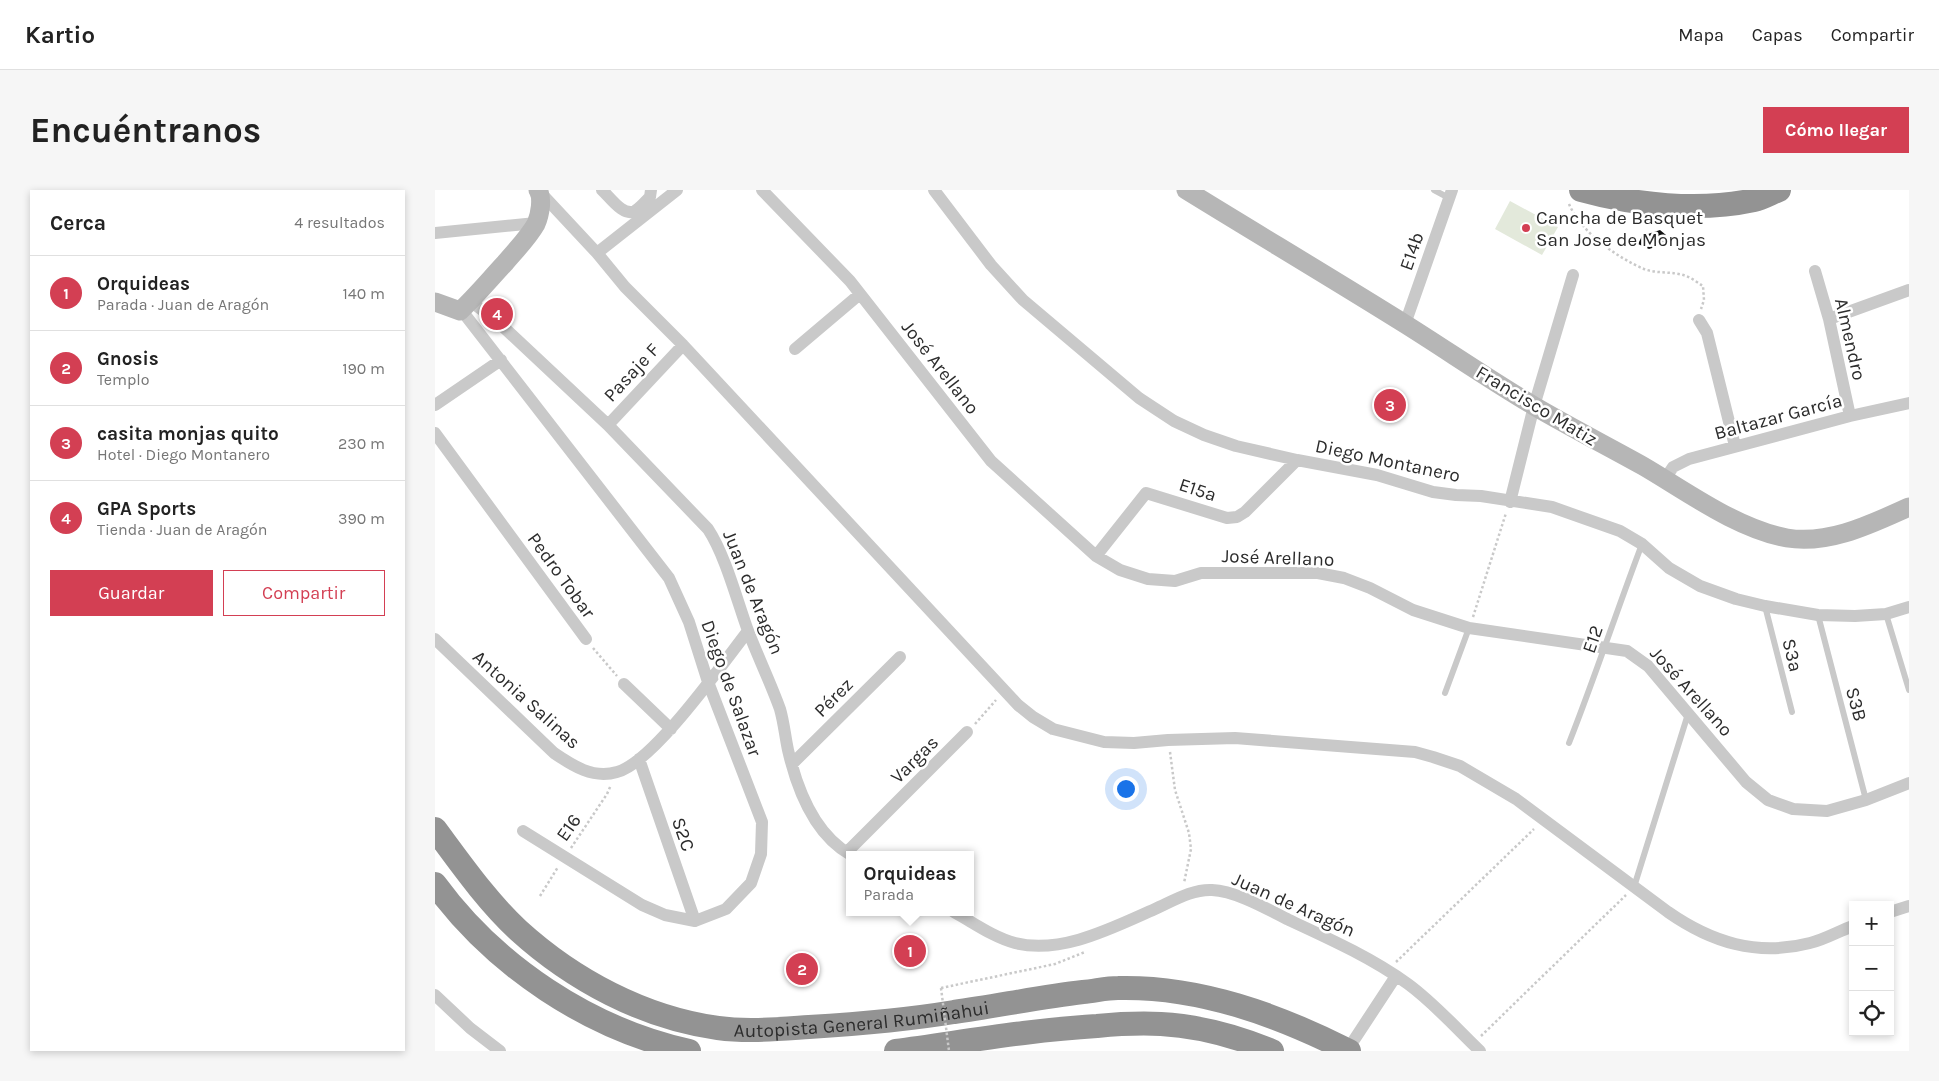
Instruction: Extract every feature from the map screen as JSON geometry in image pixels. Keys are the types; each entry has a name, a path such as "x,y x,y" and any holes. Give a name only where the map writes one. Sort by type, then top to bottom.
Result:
{"highway":[{"path":"1574,194 1662,205 1726,204 1756,200 1779,190"},
{"name":"Autopista General Rumiñahui","path":"435,829 468,874 496,907 518,930 551,956 584,979 625,1000 659,1014 690,1023 744,1030 860,1024 952,1012 1049,996 1117,988 1157,990 1235,1005 1352,1045"},
{"path":"435,884 453,908 499,953 547,991 604,1022 647,1040 682,1050"},
{"name":"Autopista General Rumiñahui","path":"897,1051 938,1049 1052,1028 1119,1024 1162,1024 1211,1032 1272,1051"}],"street":[{"path":"602,190 624,211 629,212 634,211 650,197 651,190"},
{"path":"597,253 677,190"},
{"name":"José Arellano","path":"762,190 850,281 991,460 1096,556 1120,570 1148,579 1175,580 1201,573 1318,573 1345,578 1370,588 1413,610 1469,628 1627,651 1648,666 1746,782 1768,800 1793,808 1827,811 1866,800 1909,783"},
{"name":"Diego Montanero","path":"934,190 1007,284 1023,300 1139,398 1174,421 1205,435 1236,446 1377,475 1433,492 1481,496 1509,502 1529,502 1576,515 1620,530 1642,544 1669,568 1700,586 1765,606 1818,615 1855,616 1886,614 1909,607"},
{"path":"539,191 597,253 625,287 683,345 1005,690 1033,717 1053,729 1114,743 1235,738 1415,752 1460,766 1515,799 1689,927 1706,936 1749,947 1788,948 1812,943 1849,928"},
{"path":"435,302 465,306 525,240 537,223 539,191"},
{"name":"Francisco Matiz","path":"1196,192 1533,406 1665,479 1699,500 1749,526 1769,534 1788,538 1808,540 1827,538 1909,507"},
{"name":"E14b","path":"1405,324 1450,194"},
{"path":"435,233 537,223"},
{"name":"Almendro","path":"1815,271 1829,319 1850,416"},
{"path":"1509,502 1533,406 1573,275"},
{"path":"1829,319 1909,290"},
{"path":"795,349 860,294"},
{"name":"Diego de Salazar","path":"465,306 466,316 669,578 689,622 708,682 762,822 761,854 751,883 726,909 695,921"},
{"name":"Juan de Aragón","path":"465,306 497,321 608,425 708,528 718,547 748,632 780,710 792,764 816,821 836,844 846,852"},
{"path":"1699,320 1707,334 1735,446"},
{"name":"Pasaje F","path":"608,425 683,345"},
{"path":"435,405 501,360"},
{"name":"Baltazar García","path":"1665,479 1673,466 1689,459 1850,416 1909,403"},
{"name":"Pedro Tobar","path":"435,432 586,639"},
{"name":"E15a","path":"1096,556 1146,493 1227,518 1237,517 1245,512 1297,460"},
{"name":"Antonia Salinas","path":"435,640 553,753 584,771 597,774 627,769 639,760 671,729 748,632"},
{"name":"Pérez","path":"792,764 900,657"},
{"path":"624,684 671,729"},
{"name":"Vargas","path":"852,851 967,732"},
{"name":"S2C","path":"639,760 695,921"},
{"path":"523,831 643,905 665,915 695,921"},
{"name":"Juan de Aragón","path":"962,916 1003,938 1026,945 1051,946 1082,938 1122,924 1181,897 1200,891 1223,891 1281,916 1392,973 1410,986 1477,1048"},
{"path":"1894,911 1909,906"},
{"path":"1352,1045 1392,973"},
{"path":"435,994 470,1028 500,1051"}],"lane":[{"path":"1434,190 1450,194"},
{"name":"E12","path":"1569,743 1606,647 1642,544"},
{"name":"S3a","path":"1765,606 1792,712"},
{"path":"1886,614 1909,690"},
{"name":"S3B","path":"1818,615 1866,800"},
{"path":"1445,693 1469,628"},
{"path":"1634,887 1689,713"}],"path":[{"path":"1574,194 1579,222 1598,241 1645,270 1686,276 1703,286 1704,300 1699,320"},
{"path":"1469,628 1509,502"},
{"name":"Pedro Tobar","path":"586,639 624,684"},
{"path":"967,732 1005,690"},
{"path":"1168,740 1175,790 1189,833 1191,849 1181,897"},
{"name":"E16","path":"540,896 607,794 616,772"},
{"path":"1392,973 1544,820"},
{"path":"1477,1048 1634,887"},
{"path":"938,1049 941,988 1055,964 1091,949"},
{"path":"955,985 957,990"}],"shaded area":[{"name":"Cancha de Basquet San Jose de Monjas","path":"1510,201 1558,227 1542,255 1495,229"}],"building":[{"path":"1660,230 1666,235 1665,244 1649,249 1638,244 1644,232 1648,234"}],"place":[{"name":"Cancha de Basquet San Jose de Monjas","path":"1526,228"},
{"name":"GPA Sports","path":"497,314"},
{"name":"casita monjas quito","path":"1390,405"},
{"name":"Orquideas","path":"910,951"},
{"name":"Gnosis","path":"802,969"}]}
